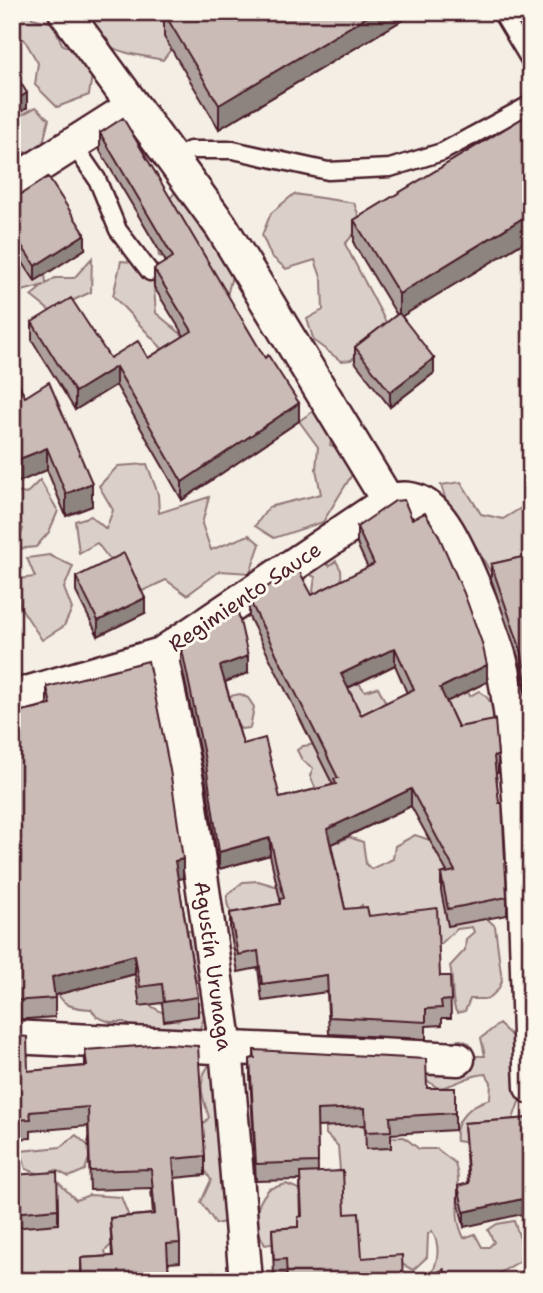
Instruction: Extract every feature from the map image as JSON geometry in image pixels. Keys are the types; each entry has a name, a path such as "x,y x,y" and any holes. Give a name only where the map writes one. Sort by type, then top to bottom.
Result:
{"street":[{"path":"65,12 221,226 388,501 405,496 420,501 448,530 490,630 507,688 517,771 523,860 531,1087"},
{"path":"12,183 133,106"},
{"name":"Regimiento Sauce","path":"12,697 161,654 388,501"},
{"name":"Agustín Urunaga","path":"161,654 188,786 226,1048 246,1281"},
{"path":"12,1037 458,1059"}],"lane":[{"path":"500,12 531,62"},
{"path":"174,160 190,150 233,150 328,171 390,168 442,152 531,104"},
{"path":"73,144 97,179 118,230 150,272"}],"shaded area":[{"path":"12,12 32,12 32,18 53,23 62,44 94,62 89,95 57,107 35,85 38,63 24,39 12,40"},
{"path":"77,12 190,12 192,21 163,60 113,48 97,36"},
{"path":"36,107 49,119 42,147 20,154 12,148 12,120"},
{"path":"12,186 44,262 46,284 55,278 74,278 92,258 91,292 50,311 31,296 44,285 19,292 12,290"},
{"path":"176,191 234,268 228,292 196,292 181,263 159,256 153,219"},
{"path":"294,194 354,203 362,225 345,244 388,326 351,360 341,361 314,341 307,319 323,310 322,280 315,260 286,269 271,256 262,235 271,213"},
{"path":"121,261 152,264 156,313 186,338 168,355 113,296"},
{"path":"318,408 337,423 330,445 352,453 353,473 323,522 274,538 255,526 269,507 321,494 316,469 318,447 299,421"},
{"path":"147,464 158,494 159,513 209,497 202,524 211,550 249,535 260,544 250,573 220,571 187,595 166,580 136,594 97,543 79,553 75,521 91,516 106,529 113,510 99,486 118,466"},
{"path":"40,480 58,511 49,532 36,547 15,549 23,529 12,519 12,491 26,494"},
{"path":"461,482 481,514 503,519 531,502 531,564 490,571 471,538 455,529 441,485"},
{"path":"49,555 73,566 64,588 72,609 64,626 42,640 19,605 18,579 35,577 27,558"},
{"path":"321,556 329,566 336,561 341,570 342,589 320,602 313,591 315,577 299,569"},
{"path":"296,657 357,681 365,691 378,687 387,705 367,722"},
{"path":"418,669 464,684 470,696 479,691 487,697 491,705 494,724 462,737"},
{"path":"240,694 248,698 254,707 250,728 241,729 231,714 230,696"},
{"path":"316,744 335,782 332,794 319,796 310,776 313,768 302,760 297,750"},
{"path":"302,824 339,842 349,837 363,842 366,864 371,869 393,859 395,846 415,835 436,842 478,910 495,926 502,981 498,990 488,999 470,999 465,1011 457,1013 450,966 465,950 466,939 474,932 472,927 457,929 437,947 366,919 362,905 348,917"},
{"path":"258,881 285,889 298,903 239,920 229,909 227,895 243,882"},
{"path":"198,930 205,979 186,982 142,1001 178,1021 187,1013 202,1010 205,1015 199,1031 142,1033 124,1022 110,1022 97,1017 91,1009 78,1008 64,1002 54,985 189,931"},
{"path":"499,1024 517,1041 522,1093 513,1119 479,1144 456,1141 460,1120 470,1109 490,1099 491,1082 486,1074 438,1088 422,1077 444,1042 461,1040 469,1043 475,1056 485,1056 481,1038"},
{"path":"213,1061 236,1219 216,1224 201,1202 211,1180 200,1162 194,1137 209,1117 202,1095 202,1081 207,1067"},
{"path":"325,1121 360,1121 371,1138 404,1137 419,1149 437,1149 455,1163 458,1218 464,1238 475,1234 482,1247 489,1247 494,1242 488,1230 497,1224 514,1221 522,1245 520,1261 486,1281 429,1281 437,1256 437,1244 432,1231 428,1234 427,1257 413,1270 396,1261 370,1264 350,1249 318,1179 340,1170 338,1146 326,1134"},
{"path":"76,1135 92,1149 85,1170 69,1177 56,1170 42,1175 26,1169 21,1151 61,1147"},
{"path":"12,1164 26,1182 43,1185 57,1181 76,1200 89,1195 121,1197 129,1217 120,1236 105,1251 113,1280 89,1281 69,1277 70,1281 12,1281"},
{"path":"286,1184 304,1191 302,1239 265,1245 258,1230 256,1216 260,1202 269,1189"}],"building":[{"path":"165,12 375,12 219,105"},
{"path":"12,69 27,93 12,102"},
{"path":"531,113 531,213 399,294 354,220"},
{"path":"123,118 265,358 268,355 299,403 182,482 116,367 75,392 32,322 71,298 110,358 138,341 148,358 192,331 154,269 173,257 100,133"},
{"path":"48,177 85,234 35,266 12,231 12,200"},
{"path":"399,313 434,358 390,392 355,347"},
{"path":"12,370 25,397 49,382 92,483 66,494 47,448 12,462"},
{"path":"404,500 412,519 425,513 438,534 482,643 487,665 440,688 458,727 495,720 498,756 494,756 499,803 502,803 507,897 448,909 441,874 455,871 411,789 327,829 345,909 367,907 369,916 437,908 440,976 450,976 451,1000 441,1001 442,1008 426,1009 426,1022 329,1017 327,975 262,984 258,951 238,955 230,913 280,904 280,899 284,898 270,838 219,852 206,765 181,645 237,608 248,656 220,666 243,744 265,738 280,798 336,784 334,779 338,778 249,599 297,567 312,595 374,564 357,527 395,501","holes":["395,648 414,689 361,715 341,674"]},
{"path":"124,553 145,598 98,621 76,577"},
{"path":"531,555 531,723 522,653 491,564"},
{"path":"148,661 170,770 183,859 175,861 198,997 164,1002 162,984 140,987 135,955 52,977 55,998 12,1001 12,713 51,705 47,687"},
{"path":"12,1035 27,1037 28,1071 87,1066 85,1050 167,1044 198,1046 205,1156 173,1159 180,1243 167,1244 169,1281 82,1281 81,1258 113,1256 110,1218 155,1214 151,1169 90,1171 88,1107 30,1112 31,1119 12,1120"},
{"path":"254,1050 426,1059 427,1088 455,1088 455,1113 390,1117 391,1131 366,1132 365,1108 317,1110 318,1162 256,1164 250,1059 255,1058"},
{"path":"531,1118 531,1197 464,1212 458,1186 469,1183 464,1123"},
{"path":"343,1171 345,1214 359,1213 362,1258 402,1255 403,1281 287,1281 286,1259 274,1260 272,1229 298,1227 298,1217 302,1216 300,1173"},
{"path":"57,1172 58,1209 12,1213 12,1175"},
{"path":"444,1269 450,1281 419,1281"}]}
